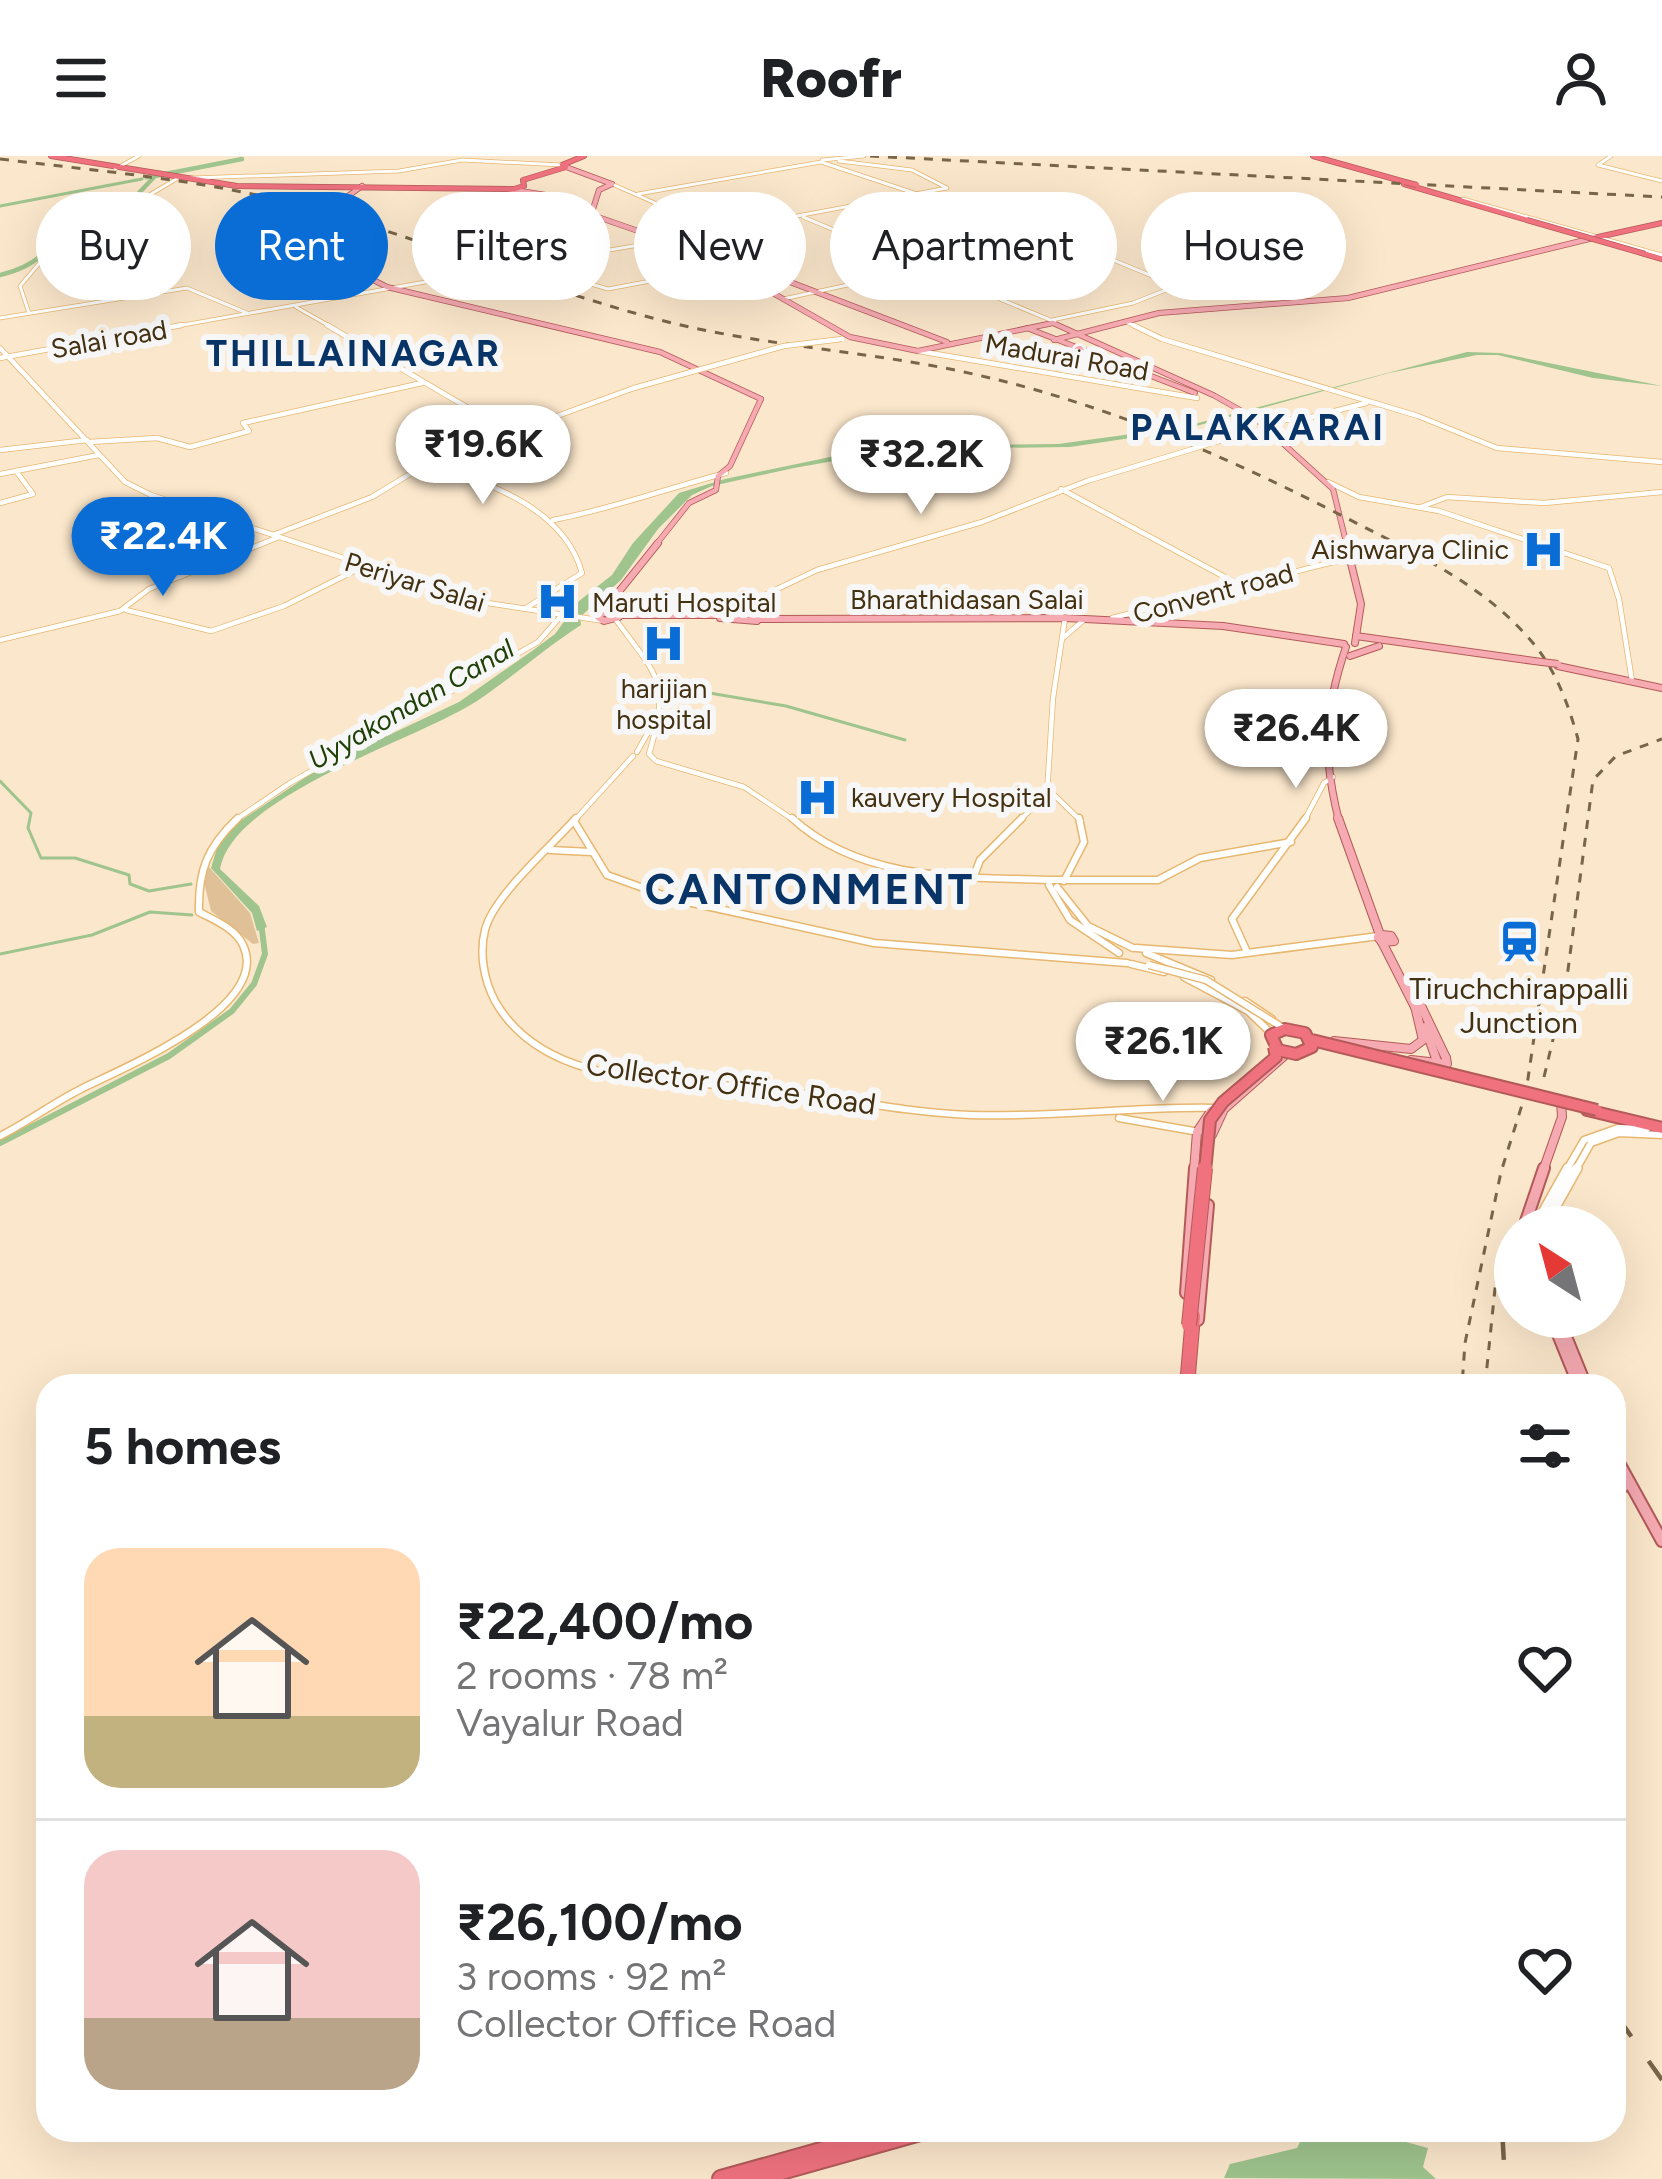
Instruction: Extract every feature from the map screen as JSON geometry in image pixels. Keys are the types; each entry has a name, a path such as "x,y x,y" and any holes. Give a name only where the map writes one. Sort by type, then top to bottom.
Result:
{"highway":[{"path":"51,156 220,184 359,188 523,185 523,180 585,156"},
{"path":"1310,156 1662,258"},
{"path":"507,186 567,166"},
{"path":"1402,182 1460,199"},
{"path":"1595,238 1662,224"},
{"path":"1294,1041 1621,1115 1662,1130"},
{"path":"1190,1333 1206,1134 1224,1105 1294,1041"},
{"path":"1185,1374 1210,1120 1219,1106 1294,1041"},
{"path":"1563,1103 1662,1130"},
{"path":"721,2179 853,2142"},
{"path":"753,2179 884,2142"}],"main road":[{"path":"567,166 612,184"},
{"path":"598,192 612,184"},
{"path":"523,185 532,191"},
{"path":"507,186 537,192"},
{"path":"359,188 296,241 394,288 661,352 761,399 721,480 693,504 617,599 611,619"},
{"path":"1054,340 1159,313 1358,296 1595,238"},
{"path":"806,288 952,344"},
{"path":"785,300 844,337 918,351 1053,322 1207,396"},
{"path":"1027,328 1225,401 1259,420 1328,482 1356,604 1351,646 1334,691 1331,778 1358,874 1440,1060"},
{"path":"611,619 689,503 721,480"},
{"path":"617,599 624,613 633,616"},
{"name":"Bharathidasan Salai","path":"611,619 717,617 746,604 762,605"},
{"name":"Bharathidasan Salai","path":"762,605 751,618 1065,620 1214,628 1351,646 1383,645 1558,664 1662,687"},
{"name":"Bharathidasan Salai","path":"611,619 952,620"},
{"path":"1351,646 1383,645"},
{"path":"1383,938 1440,1060"},
{"path":"1206,1134 1219,1108 1294,1041 1411,1049 1423,1036 1414,1008"},
{"path":"1219,1108 1294,1041 1440,1060"},
{"path":"1535,1206 1563,1103"},
{"path":"1563,1338 1578,1374"},
{"path":"1626,1476 1662,1544"},
{"path":"1626,1488 1662,1544"}],"street":[{"path":"116,170 139,156"},
{"path":"649,192 864,156"},
{"path":"1611,156 1598,165 1662,181"},
{"path":"29,313 20,286 65,233 109,219 181,178 403,171 462,160 567,166"},
{"path":"821,160 916,192"},
{"path":"839,160 890,170 924,170 946,188 924,192"},
{"path":"885,183 890,170 908,162"},
{"path":"543,166 551,169"},
{"path":"353,171 359,188"},
{"path":"612,184 634,192"},
{"path":"1460,199 1662,258"},
{"path":"1002,300 1053,322 1176,289 1161,277 1117,262"},
{"name":"Salai road","path":"388,289 412,285"},
{"path":"0,318 188,288 248,314"},
{"path":"806,293 830,288"},
{"name":"Salai road","path":"0,358 327,300"},
{"path":"1133,303 1159,313"},
{"path":"295,306 509,432"},
{"path":"1126,322 1162,339 1420,416 1492,447 1662,462"},
{"path":"0,640 120,611 149,589 372,497 428,463 509,432 632,389 784,346 844,337"},
{"path":"0,347 128,484 276,536"},
{"name":"Madurai Road","path":"918,351 1207,396"},
{"path":"0,450 157,438 190,447 249,430 243,423 422,383"},
{"path":"746,604 817,570 982,522 1061,489 1210,444 1259,420 1308,418 1367,402"},
{"path":"0,474 100,454"},
{"path":"428,463 506,494 551,521 583,570 526,608"},
{"path":"0,503 32,494 16,471"},
{"path":"551,521 606,510 665,489 721,480"},
{"path":"1328,482 1359,497 1439,511 1609,568 1632,680"},
{"path":"1061,489 1238,584"},
{"path":"1407,507 1440,498 1544,503 1662,493"},
{"path":"1439,511 1434,505 1440,498"},
{"path":"196,510 276,536"},
{"path":"262,530 299,525"},
{"name":"Periyar Salai","path":"276,536 480,602 560,614"},
{"name":"Convent road","path":"1079,621 1146,614 1238,584 1348,559"},
{"path":"120,611 202,632 266,614 363,566"},
{"name":"Periyar Salai","path":"363,566 560,614"},
{"path":"762,605 776,590"},
{"path":"0,1136 78,1090 171,1047 233,992 247,964 246,952 241,938 199,912 196,873 226,828 306,774 381,736 493,663 523,652 553,629 560,614 541,607 544,600"},
{"name":"Bharathidasan Salai","path":"560,614 611,619"},
{"path":"611,619 651,668 659,698 649,754 656,760"},
{"path":"611,619 651,660 661,686 662,703 649,742 637,756"},
{"path":"974,876 980,860 1048,790 1053,698 1065,620"},
{"path":"1064,637 1079,621"},
{"path":"637,756 649,754"},
{"path":"637,756 771,800 805,833 835,850 888,865 1056,883 1158,880 1200,858 1292,842"},
{"name":"Collector Office Road","path":"637,756 491,912 478,940 484,978 520,1036 555,1056 621,1073 837,1096 931,1113 1107,1116 1219,1108"},
{"path":"1247,952 1232,919 1292,842 1331,778"},
{"path":"1048,790 1079,815 1085,833 1082,851 1056,883"},
{"path":"574,821 607,874 722,911 810,925 874,943 1100,961 1135,948 1247,952 1383,938"},
{"path":"548,850 591,852"},
{"path":"1056,883 1067,907 1087,927 1135,948 1141,963"},
{"path":"1056,883 1070,920 1119,953 1191,979 1259,1013 1294,1041"},
{"path":"1064,959 1141,963 1203,976 1294,1041"},
{"path":"1141,963 1218,988 1294,1041"},
{"path":"1141,963 1205,980 1294,1041"},
{"path":"1107,1116 1206,1134"},
{"path":"1542,1206 1584,1140 1618,1128 1662,1130"},
{"path":"1556,1206 1591,1143 1619,1133 1662,1130"}],"shaded area":[{"path":"1467,352 1500,353 1662,386 1477,355 1389,373 1178,431 1070,447 902,449 712,486 692,495 658,529 621,580 580,617 581,625 490,692 331,772 257,817 232,842 220,869 259,906 267,927 257,931 252,913 211,868 217,848 237,823 321,767 459,702 555,634 579,601 612,575 633,543 679,493 883,446 1058,444 1183,427"},
{"path":"209,867 250,913 259,943 253,944 211,911 202,874"},
{"path":"1300,2142 1406,2142 1428,2148 1423,2167 1436,2179 1224,2178 1230,2164 1297,2148"}],"waterway":[{"path":"0,275 43,254 69,216 137,195 155,176 242,159"},
{"path":"146,178 155,176"},
{"path":"0,206 142,179"},
{"path":"686,689 786,706 905,740"},
{"path":"0,781 31,813 28,828 41,858 75,858 129,875 130,884 149,891 191,884"},
{"path":"0,954 92,935 150,912 192,915"},
{"name":"Uyyakondan Canal","path":"0,1143 169,1056 232,1011 254,984 265,954 261,922"}],"railway":[{"path":"870,156 1662,197"},
{"path":"0,159 158,178 275,199 668,322 964,372 1067,399 1264,477 1427,560 1489,601 1544,658 1578,739 1526,1092 1501,1172 1465,1343 1463,1374"},
{"path":"1544,1077 1566,985 1593,780 1616,756 1662,739"},
{"path":"1486,1374 1494,1298"},
{"path":"1626,2029 1662,2080"},
{"path":"1503,2142 1505,2179"}],"place":[{"name":"Aishwarya Clinic","path":"1543,549"},
{"name":"Maruti Hospital","path":"558,602"},
{"name":"harijian hospital","path":"664,644"},
{"name":"kauvery Hospital","path":"817,797"},
{"name":"Tiruchchirappalli Junction","path":"1519,942"}],"district":[{"name":"THILLAINAGAR","path":"354,353"},
{"name":"PALAKKARAI","path":"1258,427"},
{"name":"CANTONMENT","path":"810,889"}]}
